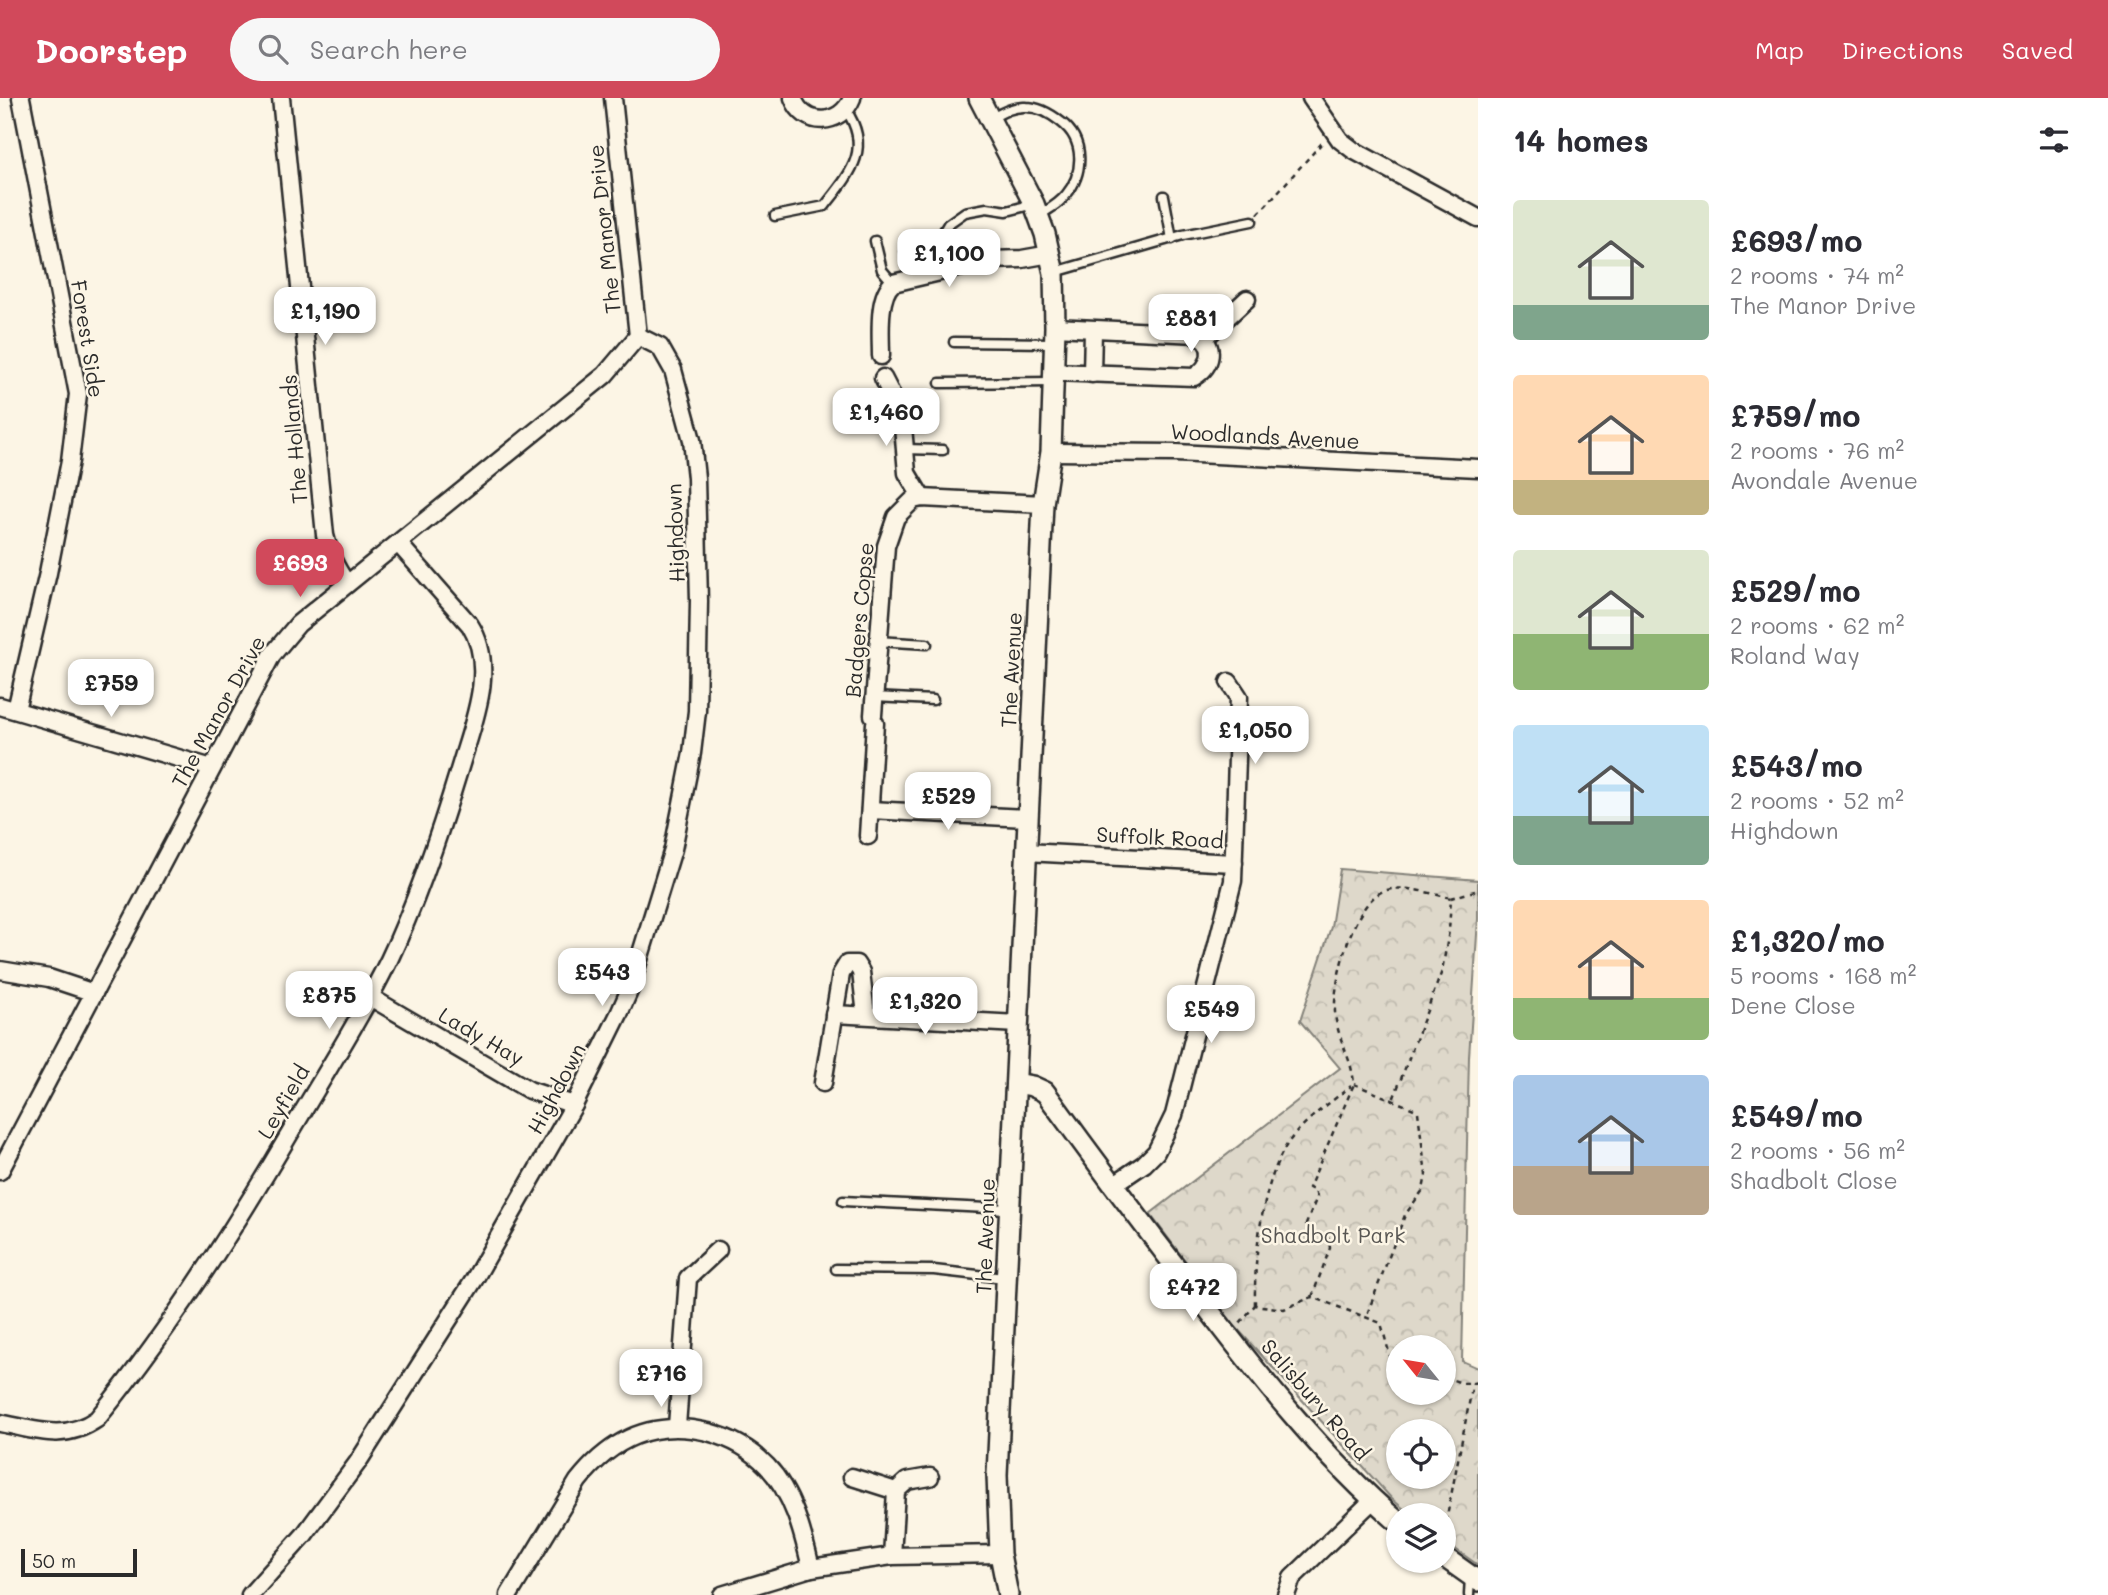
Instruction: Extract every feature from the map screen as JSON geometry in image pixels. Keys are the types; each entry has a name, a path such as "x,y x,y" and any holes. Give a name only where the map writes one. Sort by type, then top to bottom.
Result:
{"street":[{"name":"Forest Side","path":"8,708 51,560 70,461 78,394 20,98"},
{"name":"The Hollands","path":"281,98 325,536 335,567 347,584"},
{"name":"The Manor Drive","path":"0,1171 272,655 285,638 347,584 605,375 638,335 613,98"},
{"path":"793,98 802,113 819,121 838,116 849,104"},
{"name":"The Avenue","path":"979,98 1037,210 1052,263 1054,335 1051,452 1043,504 997,1475 1000,1554 1006,1594"},
{"path":"1311,98 1340,140 1353,150 1478,218"},
{"path":"881,356 883,302 885,291 893,283 991,260 1022,259 1052,263"},
{"path":"1205,338 1247,299"},
{"path":"1053,377 1092,374 1194,377 1203,372 1209,362 1210,347 1205,338 1197,334 1093,330 1054,335"},
{"path":"1092,374 1093,330"},
{"name":"Highdown","path":"250,1595 304,1535 358,1462 474,1280 574,1105 619,1014 673,849 692,753 696,711 698,521 692,440 681,391 667,356 660,347 638,335"},
{"path":"883,378 902,415 907,473 922,498 1043,504"},
{"name":"Woodlands Avenue","path":"1051,452 1176,453 1478,468"},
{"name":"Badgers Copse","path":"868,836 883,563 890,529 904,507 913,500 922,498"},
{"name":"Leyfield","path":"0,1423 56,1434 70,1433 97,1419 167,1326 249,1205 390,958 431,857 474,718 482,678 482,650 474,632 398,543"},
{"name":"Suffolk Road","path":"1026,852 1234,863 1239,697 1229,682"},
{"path":"8,708 212,768"},
{"path":"870,810 1028,818"},
{"path":"1113,1185 1144,1164 1156,1152 1174,1115 1233,881 1234,863"},
{"path":"823,1083 841,974 844,967 852,964 856,964 861,972 866,1015"},
{"path":"0,970 49,978 94,993"},
{"name":"Lady Hay","path":"370,997 529,1090 574,1105"},
{"path":"834,1014 1018,1024"},
{"name":"Salisbury Road","path":"1016,1083 1045,1092 1229,1336 1292,1413 1386,1511"},
{"path":"677,1426 688,1278 718,1250"},
{"path":"509,1595 588,1469 614,1446 660,1427 677,1426 723,1436 746,1448 768,1466 783,1489 802,1531 811,1568"},
{"path":"852,1476 896,1491"},
{"path":"892,1556 896,1491 907,1481 930,1477"},
{"path":"1286,1595 1292,1578 1373,1500"},
{"path":"722,1595 811,1568 892,1556 1000,1554"},
{"path":"1456,1569 1472,1584"}],"lane":[{"path":"775,216 825,206 852,171 858,150 849,104"},
{"path":"905,250 934,248 948,224 965,212 987,208 1007,211 1037,210 1057,205 1073,185 1078,171 1078,146 1065,125 1050,114 1027,107 1013,108 990,119"},
{"path":"1164,196 1172,239"},
{"path":"1052,263 1252,221"},
{"path":"875,241 882,270 893,283"},
{"path":"954,342 1054,335"},
{"path":"940,383 1053,377"},
{"path":"905,449 943,450"},
{"path":"877,641 927,644"},
{"path":"874,697 933,700"},
{"path":"844,1201 1010,1209"},
{"path":"836,1269 934,1270 1007,1279"}],"path":[{"path":"1252,221 1334,129"},
{"path":"1312,1297 1330,1248 1330,1241 1305,1227 1317,1197 1315,1191 1309,1188 1354,1084 1353,1067 1341,1043 1335,1011 1338,976 1356,921 1377,894 1389,889 1451,898 1478,890"},
{"path":"1393,1100 1442,971 1451,898"},
{"path":"1354,1084 1418,1112 1426,1175 1423,1190 1405,1215 1366,1317"},
{"path":"1229,1336 1255,1305 1254,1268 1261,1223 1272,1179 1287,1144 1306,1122 1354,1084"},
{"path":"1255,1305 1284,1309 1312,1297 1381,1323 1386,1342"},
{"path":"1450,1503 1476,1383 1456,1381"}],"green space":[{"name":"Shadbolt Park","path":"1340,869 1478,880 1469,1057 1462,1361 1478,1368 1478,1565 1456,1549 1456,1503 1397,1503 1392,1499 1234,1325 1150,1214 1340,1068 1300,1021 1331,927"}]}
